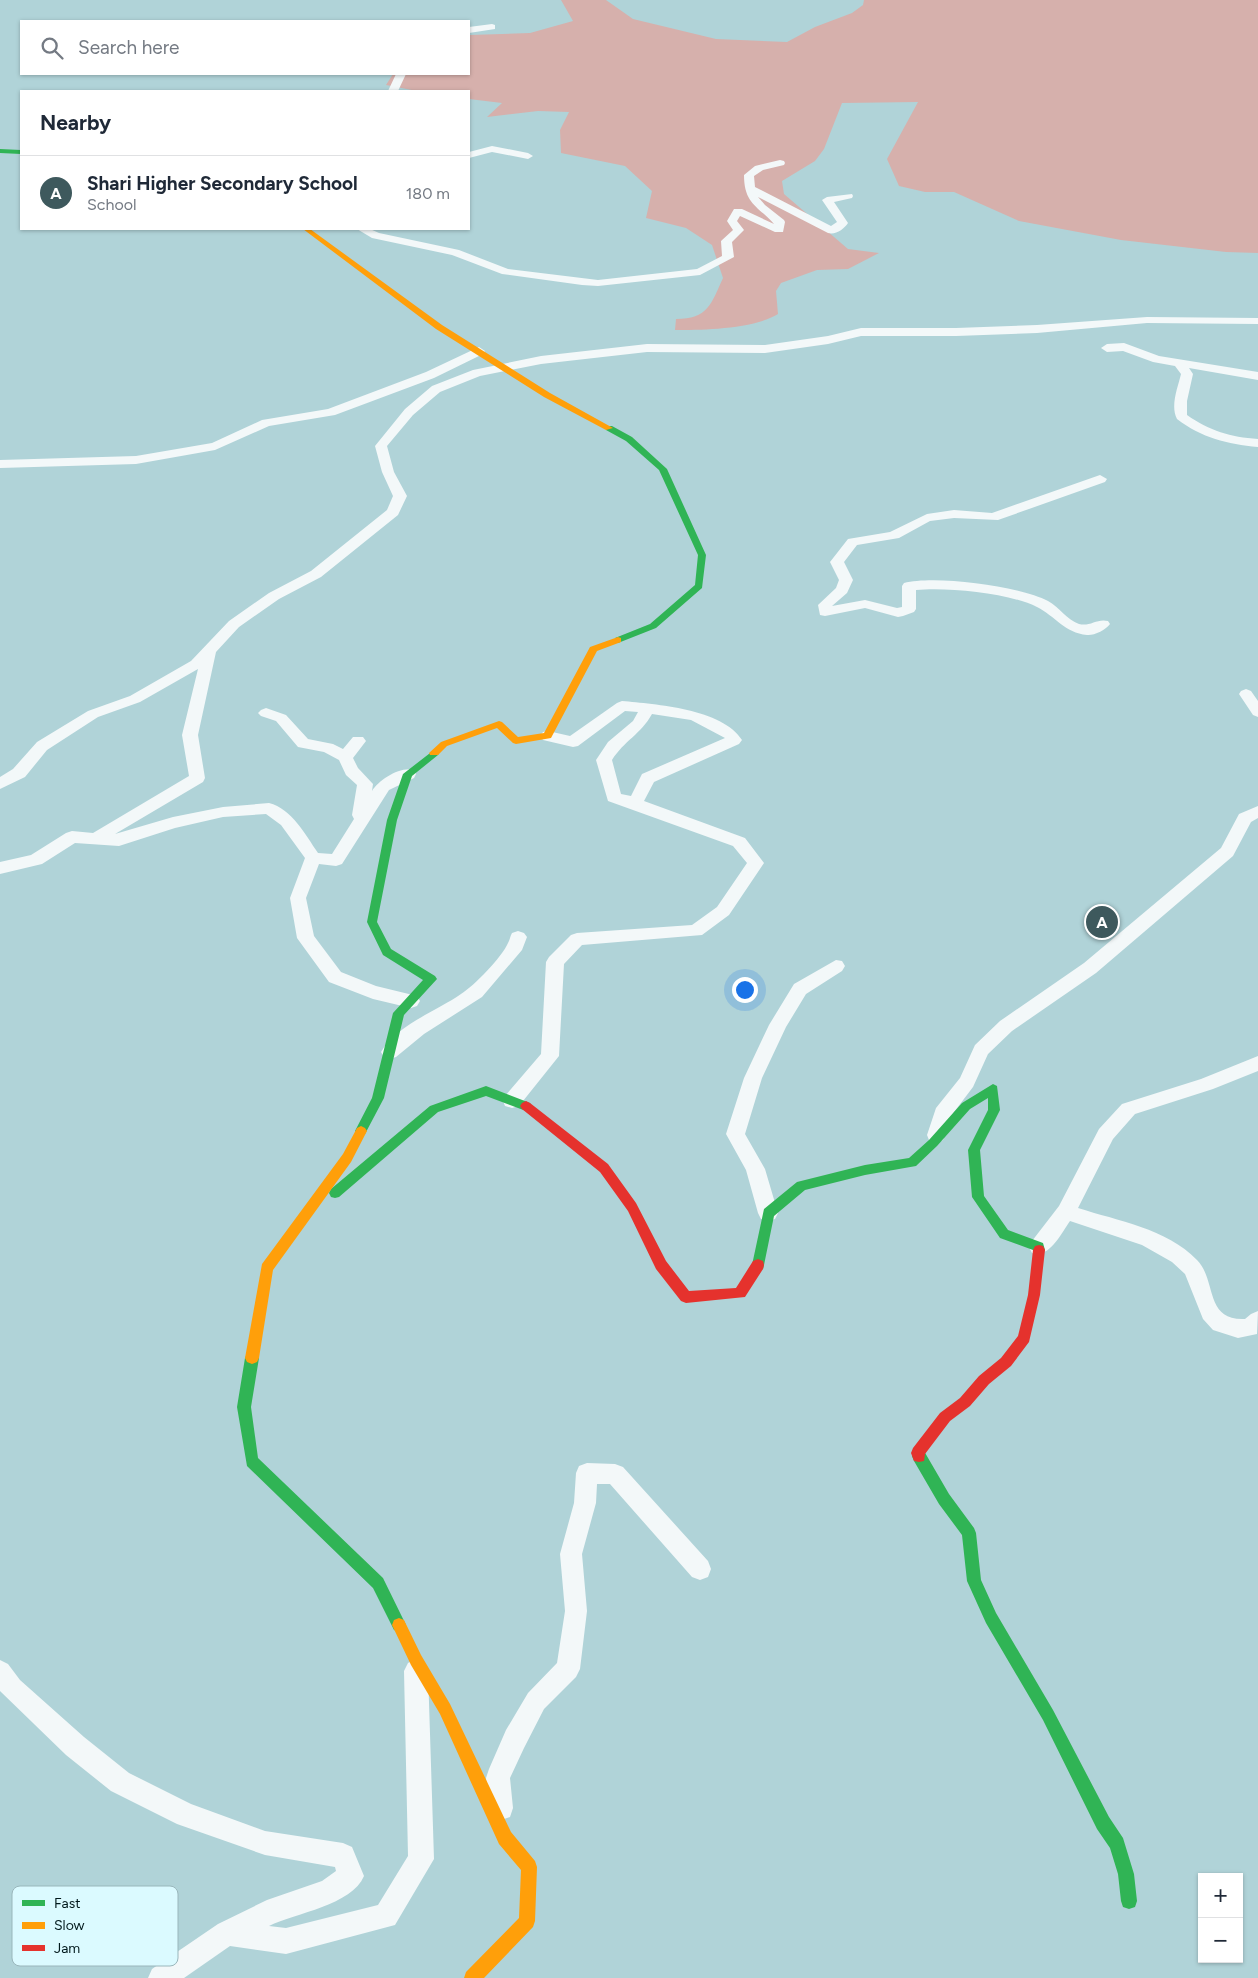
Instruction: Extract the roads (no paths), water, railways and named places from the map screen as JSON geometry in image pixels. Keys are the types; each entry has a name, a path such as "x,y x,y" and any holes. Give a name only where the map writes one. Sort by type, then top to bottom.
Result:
{"street":[{"path":"470,30 492,27"},
{"path":"393,90 398,84 401,75"},
{"path":"470,155 492,149 528,156"},
{"path":"0,151 20,152"},
{"path":"364,230 376,236 455,252 519,275 598,283 700,272 728,257 726,241 739,230 732,221 738,211 779,230 780,222 756,203 748,188 749,175 759,168 780,163"},
{"path":"748,188 832,231 843,223 827,200 848,196"},
{"path":"308,230 439,327 547,394 629,439 663,469 702,555 699,586 653,626 593,649 548,736"},
{"path":"0,784 18,773 42,746 93,714 135,699 196,664 234,624 274,596 316,574 393,512 400,496 388,472 381,446 409,412 436,389 477,373 571,356 647,348 765,349 828,340 861,332 956,332 1037,329 1147,320 1258,321"},
{"path":"1107,348 1124,347 1157,359 1180,364 1258,376"},
{"path":"0,464 136,460 215,446 266,423 331,412 430,375 479,351"},
{"path":"1180,364 1187,374 1181,401 1181,416 1210,436 1228,441 1258,443"},
{"path":"1100,479 994,518 954,514 927,518 894,536 852,542 837,562 846,580 842,590 825,605 825,612 865,604 898,613 908,609 909,586 934,584 1026,597 1044,605 1071,626 1088,631 1103,624"},
{"path":"98,837 198,778 190,735 209,650"},
{"path":"1246,694 1258,712"},
{"path":"313,858 336,860 383,786 408,774 444,744 499,724 516,742 548,736 573,742 622,706 648,708 695,716 731,735 734,740 648,778 635,803"},
{"path":"512,1101 550,1056 555,962 577,939 696,931 722,911 756,863 739,842 614,797 604,760 613,746 639,724 648,708"},
{"path":"266,714 280,718 303,743 328,748 345,756 352,771 366,784 356,830"},
{"path":"345,756 358,741"},
{"path":"408,774 392,820 372,922 387,952 431,979 400,1013 378,1098 347,1158 267,1268 244,1407 252,1461 378,1583 416,1660 445,1708 505,1838 529,1867 527,1921 472,1978"},
{"path":"0,868 36,860 72,837 98,837 119,840 173,823 223,812 269,808 288,821 313,858"},
{"path":"933,1143 943,1113 967,1082 981,1050 1006,1026 1090,968 1227,852 1245,818 1258,811"},
{"path":"313,858 298,898 306,938 335,977 373,992 411,1001"},
{"path":"389,1052 401,1039 421,1025 470,997 516,946 518,937"},
{"path":"299,1225 386,1148 434,1109 486,1091 528,1107 604,1168 632,1207 661,1265 686,1298 740,1293 758,1266 768,1213 755,1169 735,1134 753,1078 782,1018 800,989 836,966"},
{"path":"1129,1901 1126,1874 1117,1844 1103,1823 1048,1715 991,1618 974,1581 969,1533 944,1498 918,1453 945,1417 965,1402 984,1380 1006,1362 1024,1338 1034,1295 1039,1247 1066,1212 1106,1134 1129,1109 1207,1084 1258,1063"},
{"path":"768,1213 801,1186 865,1170 912,1162 933,1143 966,1106 993,1089 994,1110 974,1150 978,1196 1004,1234 1039,1247"},
{"path":"1066,1212 1138,1234 1178,1255 1192,1269 1210,1315 1219,1323 1234,1330 1250,1328 1258,1320"},
{"path":"505,1838 498,1778 515,1740 536,1701 568,1669 576,1611 571,1554 585,1503 587,1473 615,1474 700,1569"},
{"path":"228,1933 286,1941 386,1916 421,1859 416,1660"},
{"path":"0,1672 12,1688 75,1746 120,1782 186,1815 265,1843 343,1856 351,1876 329,1892 276,1909 228,1933 161,1978"}],"place":[{"name":"Shari Higher Secondary School","path":"1102,922"}]}
